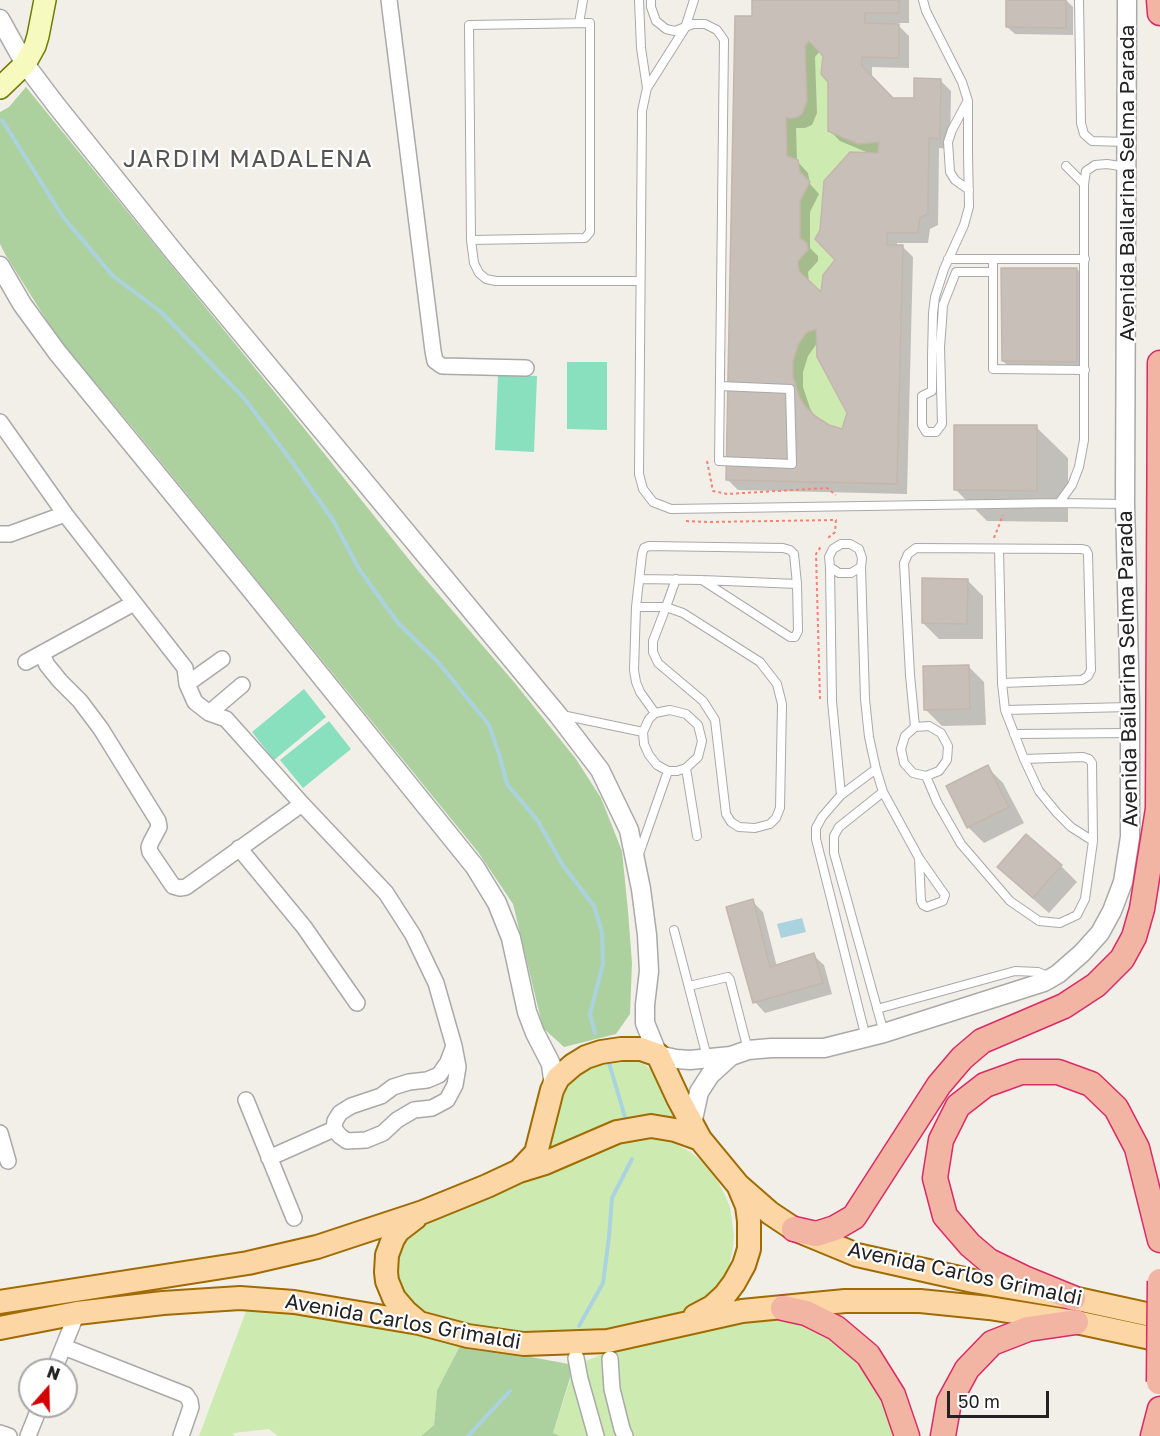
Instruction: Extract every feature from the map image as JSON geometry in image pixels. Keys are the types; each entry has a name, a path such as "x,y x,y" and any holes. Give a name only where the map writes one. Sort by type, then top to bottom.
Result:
{"highway":[{"path":"1159,0 1160,13"},
{"path":"1160,363 1158,809 1160,836"},
{"path":"794,1229 816,1234 835,1228 854,1217 939,1085 962,1058 982,1041 1064,1006 1096,985 1122,959 1134,937 1142,909 1158,809"},
{"path":"1073,1298 989,1261 970,1245 945,1216 935,1178 941,1140 958,1106 985,1085 1021,1072 1058,1072 1091,1084 1116,1108 1137,1148 1160,1240"},
{"path":"1153,1436 1160,1399 1160,1264"},
{"path":"783,1308 806,1313 836,1328 868,1355 893,1395 907,1436"},
{"path":"943,1436 949,1402 967,1369 992,1343 1028,1329 1076,1322"}],"main road":[{"path":"0,88 25,64 38,36 45,0"},
{"path":"519,1171 536,1153 552,1090 558,1078 573,1065 601,1052 621,1049 641,1049 658,1055"},
{"name":"Avenida Carlos Grimaldi","path":"658,1055 696,1132 738,1185 770,1213 794,1229 857,1254 973,1281 1073,1298 1160,1317"},
{"path":"0,1302 248,1263 317,1247 423,1212 617,1132 651,1126 696,1132"},
{"path":"672,1327 712,1307 734,1283 744,1265 749,1250 749,1221 747,1206 738,1185"},
{"path":"419,1323 394,1298 387,1281 386,1263 390,1246 398,1231 423,1212"},
{"name":"Avenida Carlos Grimaldi","path":"0,1328 77,1313 163,1303 240,1298 294,1302 419,1323 468,1336 524,1344 608,1341 742,1311 845,1301 920,1301 989,1308 1076,1322 1160,1340"}],"street":[{"path":"389,0 435,361 442,366 526,368"},
{"name":"Avenida Bailarina Selma Parada","path":"658,1055 690,1060 771,1048 824,1048 875,1035 1044,982 1058,974 1082,953 1100,933 1112,911 1123,882 1130,837 1130,707 1125,504 1127,0"},
{"path":"0,19 25,64 166,243 558,715 600,770 629,830 636,863 647,935 649,971 645,1023 658,1055"},
{"path":"0,266 22,304 57,352 475,867 497,903 511,938 527,1012 551,1064 552,1090"},
{"path":"0,422 65,514 185,668 187,684 195,702 209,713 226,719 386,893 413,935 436,983 454,1046 458,1067 455,1085 447,1100 432,1108 414,1110 383,1133 366,1140 347,1141 334,1129 335,1121 340,1113 351,1106 381,1096 393,1087 427,1080 439,1075 448,1062 454,1046"},
{"path":"0,534 10,534 65,514"},
{"path":"26,662 134,603"},
{"path":"42,654 47,665 80,700 101,729 158,821 159,827 149,847 150,852 173,886 186,887 302,804"},
{"path":"187,684 222,659"},
{"path":"209,713 242,685"},
{"path":"239,848 304,927 357,1003"},
{"path":"696,1132 699,1092 710,1075 740,1053"},
{"path":"246,1100 294,1218"},
{"path":"269,1158 334,1129"},
{"path":"0,1133 8,1161"},
{"path":"59,1358 77,1313"},
{"path":"64,1347 186,1395 191,1407 181,1436"},
{"path":"576,1358 596,1436"},
{"path":"610,1359 612,1389 625,1436"},
{"path":"28,1436 35,1418"},
{"path":"0,1433 9,1436"}],"lane":[{"path":"579,23 583,0"},
{"path":"639,0 641,48 647,88"},
{"path":"651,0 656,21 666,29 675,31 693,24 705,24 717,30 724,40 719,461 792,464 790,389 720,386"},
{"path":"694,0 685,28 647,88 642,111 639,474 643,489 653,502 670,509 1125,504"},
{"path":"923,0 926,11 962,82 968,101 969,190 969,207 964,225 944,269 933,313 932,391 922,396 922,425 926,432 936,432 942,424 940,347 943,305 956,272 993,272"},
{"path":"1078,0 1081,123 1084,134 1092,141 1127,142"},
{"path":"471,240 585,238 590,232 590,23 469,25 471,240 474,263 479,273 486,279 496,281 640,281"},
{"path":"968,101 948,142 950,172 955,180 969,190"},
{"path":"1059,503 1072,485 1084,440 1084,184 1086,171 1095,165 1127,167"},
{"path":"1066,166 1084,184"},
{"path":"948,259 1085,259"},
{"path":"993,259 993,369 1084,370"},
{"path":"841,795 832,701 829,557 833,549 841,544 850,544 859,549 862,558 865,699 869,737 884,792 919,858 945,895 943,901 927,907 921,901 919,858"},
{"path":"655,713 640,692 634,670 636,607 642,555 645,548 649,546 783,548 790,550 794,554 797,584 798,631 795,637 790,637 702,580"},
{"path":"915,727 904,563 916,548 1086,550 1088,554 1091,670 1088,676 1082,680 1002,683"},
{"path":"999,549 1002,683 1005,711 1039,791 1071,827 1093,841"},
{"path":"830,567 839,573 851,573 861,567"},
{"path":"640,579 797,584"},
{"path":"636,607 666,608 683,613 760,662 777,684 782,704 780,808 776,818 770,824 755,828 739,827 731,822 726,814 715,720 703,700 658,663 653,652 652,641 666,608 676,579"},
{"path":"1005,711 1130,707"},
{"path":"670,710 686,714 698,725 702,741 698,757 686,768 668,771 657,765 649,755 644,744 643,732 649,719 655,713 670,710"},
{"path":"558,715 643,732"},
{"path":"929,726 941,733 948,746 947,760 939,771 926,776 913,773 904,763 901,749 905,736 915,727 929,726"},
{"path":"1014,734 1130,733"},
{"path":"926,776 937,802 961,844 1010,901 1039,921 1060,923 1077,915 1085,899 1093,841 1092,764 1089,759 1083,757 1024,759"},
{"path":"686,768 697,836"},
{"path":"875,1035 816,839 816,828 822,817 841,795 876,769"},
{"path":"636,863 668,771"},
{"path":"875,1035 877,1009 834,853 834,836 839,826 884,792"},
{"path":"674,930 708,1058"},
{"path":"877,1009 1015,971 1038,972 1051,978"},
{"path":"688,986 728,977 740,1053"}],"path":[{"path":"707,461 713,491 727,494 827,488 836,495"},
{"path":"989,548 1008,504"},
{"path":"805,520 836,520"}],"green space":[{"path":"809,41 823,56 821,74 828,82 828,131 858,144 879,142 878,153 823,203 820,230 815,239 835,260 823,275 821,292 799,271 798,261 808,250 807,243 800,238 798,160 787,156 786,118 794,118 802,114 807,101 805,46"},
{"path":"26,87 415,567 514,682 576,759 601,798 622,851 632,963 630,1014 616,1034 564,1047 543,1028 513,904 478,852 57,337 5,254 0,244 0,112 9,107"},
{"path":"816,329 817,357 847,413 842,429 829,425 805,406 799,396 793,376 793,361 798,345 806,333"},
{"path":"567,362 607,362 607,430 567,429"},
{"path":"498,375 537,376 534,452 495,450"},
{"path":"304,689 326,717 274,760 252,732"},
{"path":"329,721 351,749 303,788 280,760"},
{"path":"633,1059 655,1073 676,1124 539,1160 551,1115 568,1082 597,1061"},
{"path":"643,1135 666,1139 699,1159 717,1180 730,1207 734,1236 728,1272 715,1291 684,1314 618,1331 512,1335 422,1316 397,1285 398,1248 415,1227 619,1138"},
{"path":"248,1306 350,1320 461,1344 437,1390 434,1425 421,1436 278,1436 269,1429 234,1433 233,1436 199,1436"},
{"path":"806,1313 851,1346 884,1399 895,1436 560,1436 553,1433 575,1365 672,1327"},
{"path":"461,1344 574,1365 553,1433 560,1436 421,1436 434,1425 437,1390"}],"water":[{"path":"802,918 806,932 781,938 777,924"}],"building":[{"path":"752,0 899,0 899,13 865,13 865,23 899,24 899,58 862,57 862,66 893,98 914,98 914,78 941,79 940,139 929,138 928,214 920,218 918,233 887,233 887,245 903,245 897,484 726,480 735,16 752,16","holes":["809,41 823,56 821,74 828,82 828,131 858,144 879,142 878,153 850,152 824,181 820,230 815,239 835,260 823,275 821,292 799,271 798,261 808,250 807,243 800,238 800,201 810,182 800,172 798,160 787,156 786,118 794,118 802,114 807,101 805,46","816,329 817,357 847,413 842,429 829,425 805,406 799,396 793,376 793,361 798,345 806,333"]},
{"path":"1006,0 1066,0 1066,28 1006,27"},
{"path":"1001,268 1077,268 1077,362 1002,361"},
{"path":"954,425 1037,425 1037,491 954,490"},
{"path":"922,578 968,579 967,624 922,623"},
{"path":"969,665 970,709 924,710 923,666"},
{"path":"988,765 1009,807 967,828 946,786"},
{"path":"1026,834 1062,865 1033,898 997,867"},
{"path":"753,899 770,967 814,953 823,983 753,1003 726,907"}],"waterway":[{"path":"2,120 63,217 113,276 161,312 244,398 333,520 359,569 398,623 438,662 489,725 507,784 538,821 562,864 594,906 602,932 603,964 590,1014 595,1033"},
{"path":"609,1063 625,1117"},
{"path":"579,1326 603,1283 612,1198 632,1159"},
{"path":"468,1436 510,1391"}],"district":[{"name":"JARDIM MADALENA","path":"248,159"}]}
